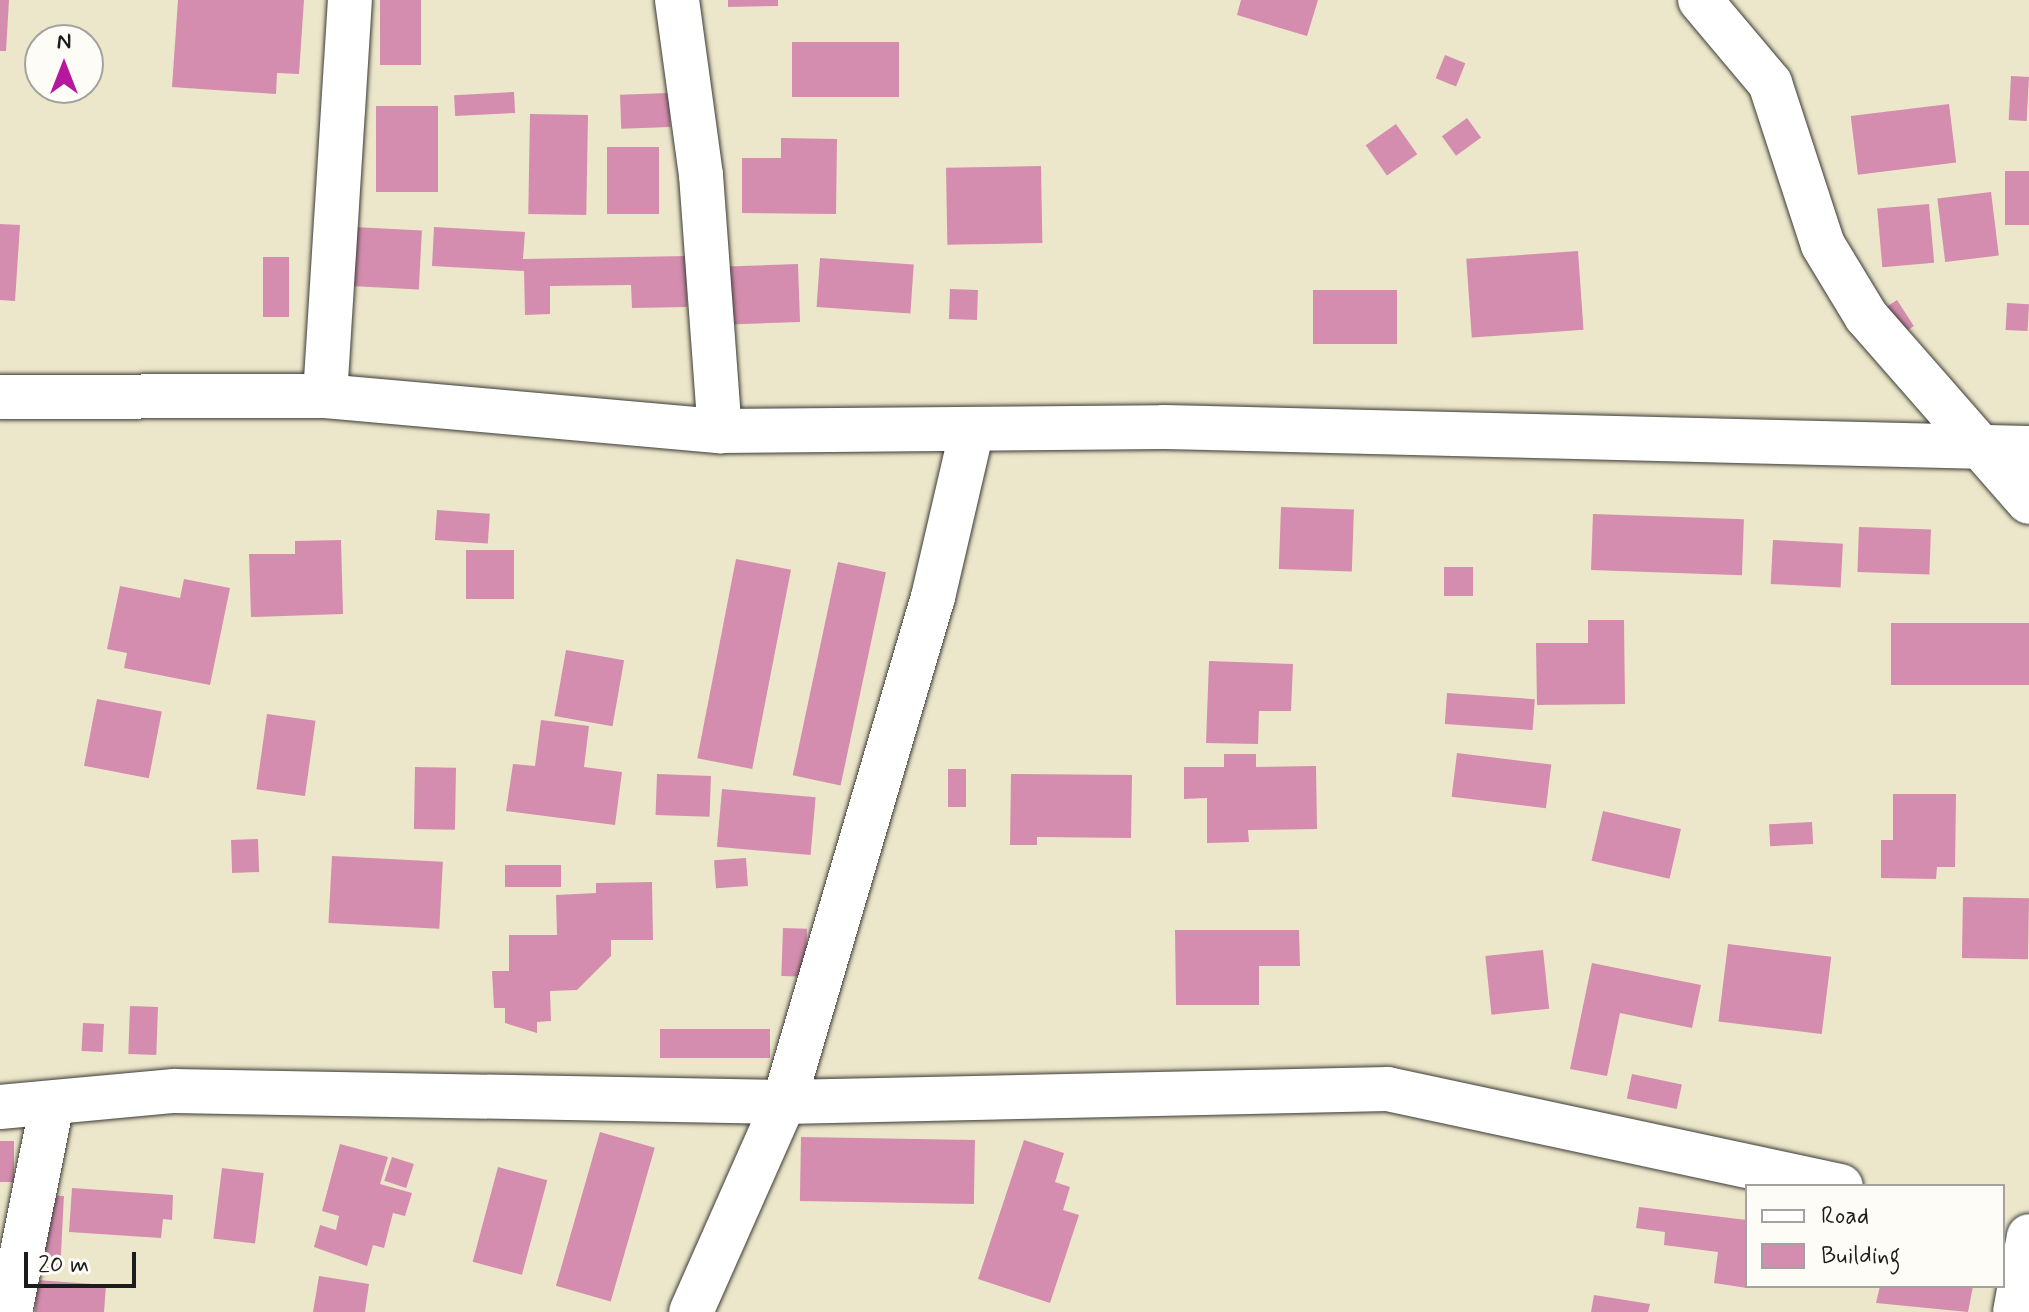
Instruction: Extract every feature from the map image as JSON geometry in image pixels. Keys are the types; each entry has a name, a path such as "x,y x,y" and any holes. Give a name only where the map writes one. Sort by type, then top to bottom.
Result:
{"street":[{"path":"325,396 350,0"},
{"path":"677,0 701,175 720,431"},
{"path":"1700,0 1770,83 1823,245 1866,316 2029,502"},
{"path":"0,397 325,396 720,431 971,434 1164,427 2029,448"},
{"path":"691,1312 784,1102 933,597 971,434"},
{"path":"0,1107 174,1091 784,1102 1388,1089 1832,1184"},
{"path":"10,1312 52,1104"},
{"path":"2005,1229 2029,1235 2015,1312"}],"building":[{"path":"0,0 9,0 6,51 0,51"},
{"path":"178,0 304,0 299,74 277,73 276,94 172,87"},
{"path":"380,0 421,0 421,65 380,65"},
{"path":"728,0 778,0 778,6 728,7"},
{"path":"1241,0 1318,0 1307,36 1237,15"},
{"path":"792,42 899,42 899,97 792,97"},
{"path":"1445,55 1465,63 1456,86 1436,78"},
{"path":"2011,76 2029,77 2027,121 2009,120"},
{"path":"514,92 515,113 455,116 454,95"},
{"path":"669,93 670,127 621,129 620,95"},
{"path":"1949,104 1956,163 1858,175 1851,116"},
{"path":"376,106 438,106 438,192 376,192"},
{"path":"530,114 588,115 586,215 528,214"},
{"path":"1467,118 1481,137 1456,156 1442,136"},
{"path":"1396,124 1417,154 1387,176 1366,145"},
{"path":"781,138 837,139 836,214 742,213 742,158 781,158"},
{"path":"607,147 659,147 659,214 607,214"},
{"path":"1041,166 1042,243 947,245 946,168"},
{"path":"2005,171 2029,171 2029,225 2005,225"},
{"path":"1991,192 1999,256 1945,262 1937,199"},
{"path":"1929,204 1934,263 1882,267 1877,209"},
{"path":"0,224 20,225 15,301 0,300"},
{"path":"354,227 422,231 419,289 351,286"},
{"path":"434,227 525,232 523,259 686,256 687,307 632,308 631,285 550,286 550,314 525,315 524,271 432,266"},
{"path":"1578,251 1584,330 1472,338 1466,259"},
{"path":"263,257 289,257 289,317 263,317"},
{"path":"820,258 914,265 910,313 817,307"},
{"path":"798,264 800,322 723,325 721,267"},
{"path":"950,289 978,290 977,320 949,319"},
{"path":"1313,290 1397,290 1397,344 1313,344"},
{"path":"1897,300 1914,326 1896,337 1879,311"},
{"path":"2007,303 2029,304 2028,331 2006,330"},
{"path":"1281,507 1354,510 1352,572 1279,569"},
{"path":"437,510 490,514 488,544 435,540"},
{"path":"1593,514 1744,519 1742,575 1591,570"},
{"path":"1859,527 1931,530 1929,574 1857,572"},
{"path":"341,540 343,614 251,617 249,554 295,554 295,541"},
{"path":"1773,540 1843,544 1841,588 1771,584"},
{"path":"466,550 514,550 514,599 466,599"},
{"path":"736,559 791,570 752,769 697,758"},
{"path":"838,562 886,572 841,785 793,775"},
{"path":"1444,567 1473,567 1473,596 1444,596"},
{"path":"184,579 230,588 210,685 124,668 127,653 107,649 120,586 180,598"},
{"path":"1588,620 1624,620 1625,704 1537,705 1536,643 1588,643"},
{"path":"1891,623 2029,623 2029,685 1891,685"},
{"path":"566,650 624,660 612,726 554,716"},
{"path":"1209,661 1293,664 1291,711 1259,711 1258,744 1206,743"},
{"path":"1447,693 1535,699 1533,730 1445,724"},
{"path":"97,699 162,712 149,778 84,766"},
{"path":"267,714 316,721 305,796 256,789"},
{"path":"541,720 589,726 584,767 622,772 615,825 506,811 513,764 535,766"},
{"path":"1457,753 1551,765 1546,808 1452,797"},
{"path":"1224,754 1256,754 1256,767 1316,766 1317,829 1248,830 1249,842 1207,843 1207,798 1184,799 1184,767 1224,767"},
{"path":"415,767 456,768 455,830 414,829"},
{"path":"948,769 966,769 966,807 948,807"},
{"path":"657,774 711,776 710,817 656,815"},
{"path":"1011,774 1132,775 1131,838 1037,837 1037,845 1010,845"},
{"path":"722,789 816,797 811,855 717,847"},
{"path":"1893,794 1956,794 1955,867 1937,867 1936,879 1881,878 1881,840 1893,840"},
{"path":"1603,811 1681,829 1669,879 1592,861"},
{"path":"1812,822 1813,844 1770,846 1769,824"},
{"path":"258,839 259,872 232,873 231,840"},
{"path":"332,856 443,862 439,929 328,923"},
{"path":"746,858 748,886 716,888 714,860"},
{"path":"505,865 561,865 561,887 505,887"},
{"path":"652,882 653,940 611,940 611,956 577,990 550,991 551,1021 537,1022 537,1033 505,1023 505,1008 494,1008 492,971 509,971 509,935 557,935 556,895 596,893 596,883"},
{"path":"1963,897 2029,898 2028,959 1962,958"},
{"path":"783,928 807,929 805,977 781,976"},
{"path":"1175,930 1299,930 1300,966 1259,966 1259,1005 1176,1005"},
{"path":"1728,944 1831,957 1822,1034 1718,1021"},
{"path":"1543,950 1549,1009 1491,1015 1485,956"},
{"path":"1592,963 1701,985 1692,1028 1620,1013 1607,1076 1570,1069"},
{"path":"130,1006 158,1007 156,1055 128,1054"},
{"path":"83,1023 104,1024 103,1052 82,1051"},
{"path":"660,1029 770,1029 770,1058 660,1058"},
{"path":"1632,1074 1682,1085 1677,1109 1627,1098"},
{"path":"600,1132 655,1148 611,1302 556,1286"},
{"path":"801,1137 975,1140 974,1204 800,1201"},
{"path":"1024,1140 1064,1153 1055,1182 1070,1187 1063,1210 1079,1215 1050,1303 978,1279"},
{"path":"0,1141 14,1141 14,1182 0,1182"},
{"path":"340,1144 388,1157 380,1184 412,1193 405,1216 393,1213 384,1248 373,1245 367,1266 314,1247 320,1225 336,1230 339,1216 322,1211"},
{"path":"392,1157 414,1164 406,1188 384,1181"},
{"path":"498,1167 547,1180 522,1275 473,1262"},
{"path":"222,1168 264,1173 255,1244 213,1238"},
{"path":"72,1188 173,1195 172,1220 163,1219 161,1238 69,1232"},
{"path":"43,1195 64,1196 60,1269 39,1268"},
{"path":"1639,1207 1745,1220 1745,1288 1714,1283 1718,1252 1664,1245 1665,1232 1636,1228"},
{"path":"319,1276 369,1284 365,1312 313,1312"},
{"path":"37,1280 106,1285 104,1312 35,1312"},
{"path":"1880,1288 1973,1288 1968,1312 1876,1303"},
{"path":"1594,1295 1650,1304 1648,1312 1591,1312"}]}
